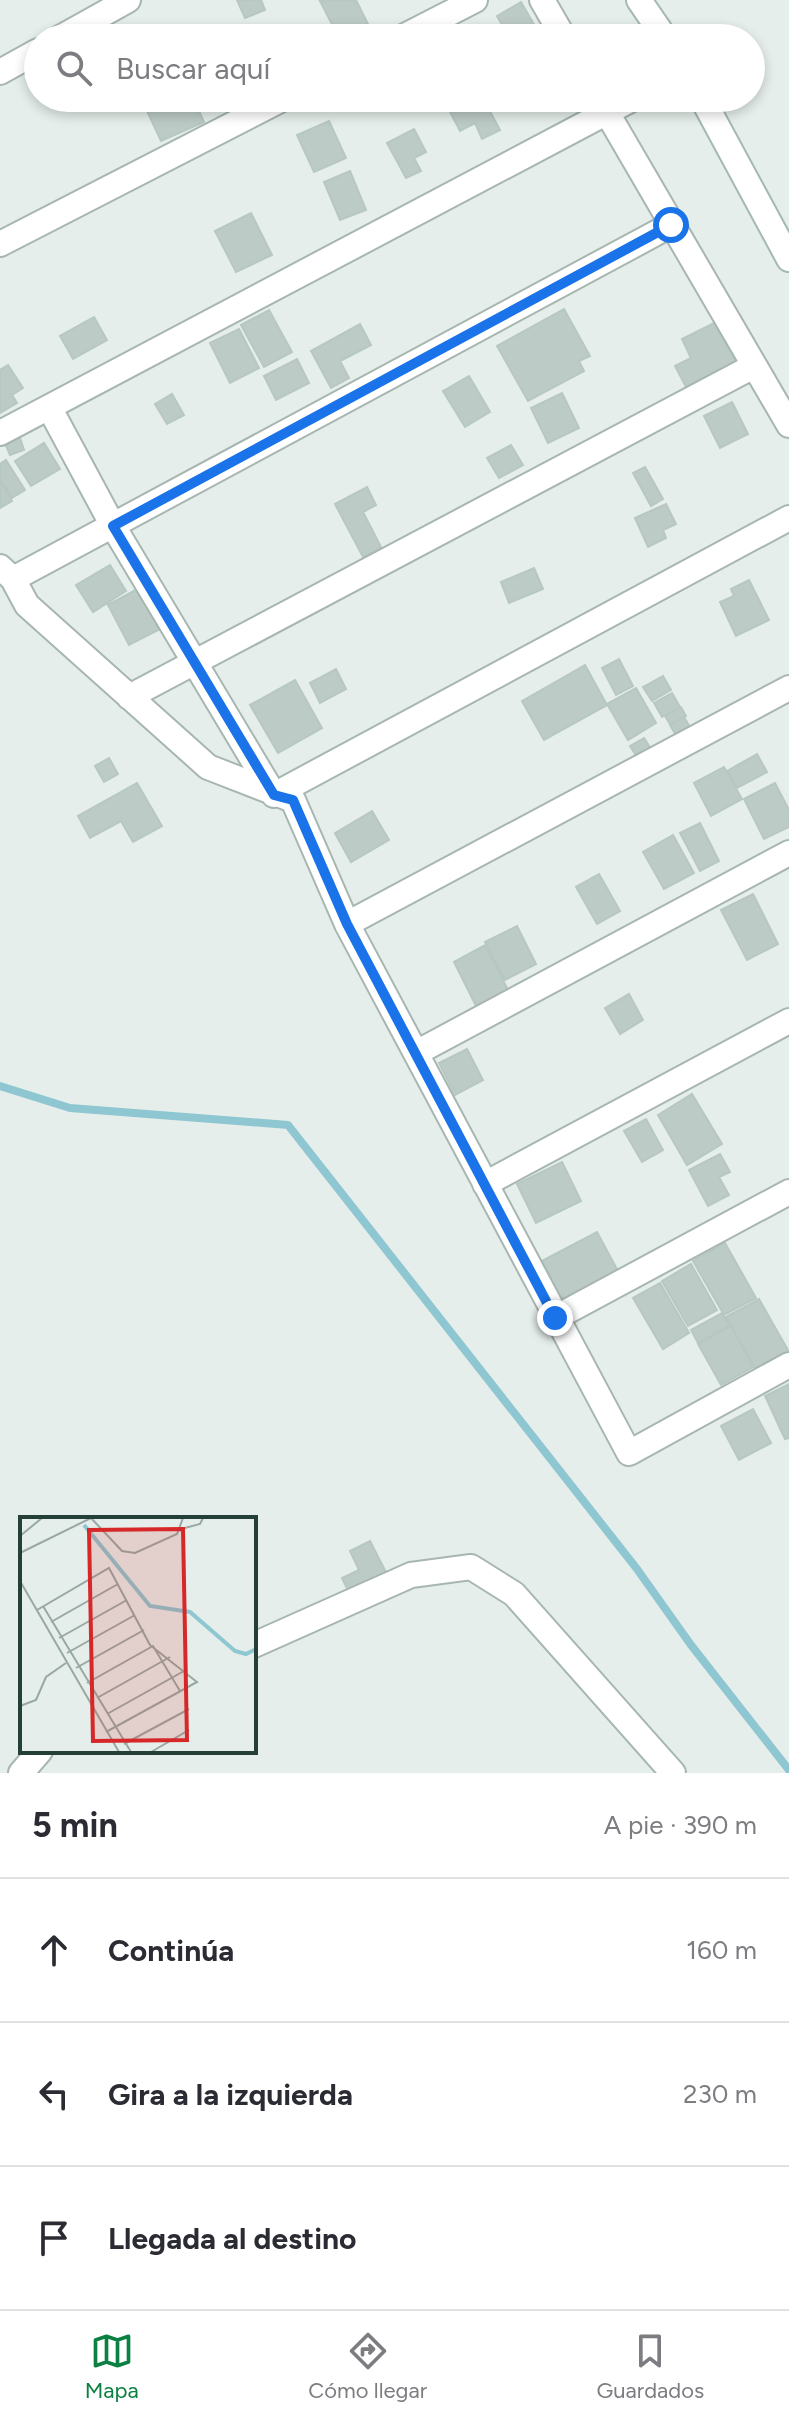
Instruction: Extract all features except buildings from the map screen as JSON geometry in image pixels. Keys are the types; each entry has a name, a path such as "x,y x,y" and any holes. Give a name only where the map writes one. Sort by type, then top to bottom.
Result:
{"street":[{"path":"85,24 128,0"},
{"path":"428,24 475,0"},
{"path":"542,0 556,24"},
{"path":"639,0 655,24"},
{"path":"0,72 24,59"},
{"path":"0,244 257,112"},
{"path":"0,433 589,112"},
{"path":"606,112 752,367 789,425"},
{"path":"710,112 789,259"},
{"path":"671,225 113,526 7,573 27,605 208,767 293,800 347,924 629,1453 789,1365"},
{"path":"129,697 752,367"},
{"path":"49,407 113,526 274,795"},
{"path":"274,795 789,518"},
{"path":"347,924 789,688"},
{"path":"416,1053 789,853"},
{"path":"485,1184 789,1021"},
{"path":"555,1318 789,1192"},
{"path":"256,1644 411,1575 471,1567 514,1594 673,1773"},
{"path":"21,1773 38,1753"}],"waterway":[{"path":"0,1086 70,1108 288,1125 637,1569 691,1645 789,1770"}],"route":[{"path":"555,1318 347,924 293,800 274,795 113,526 671,225"}]}
